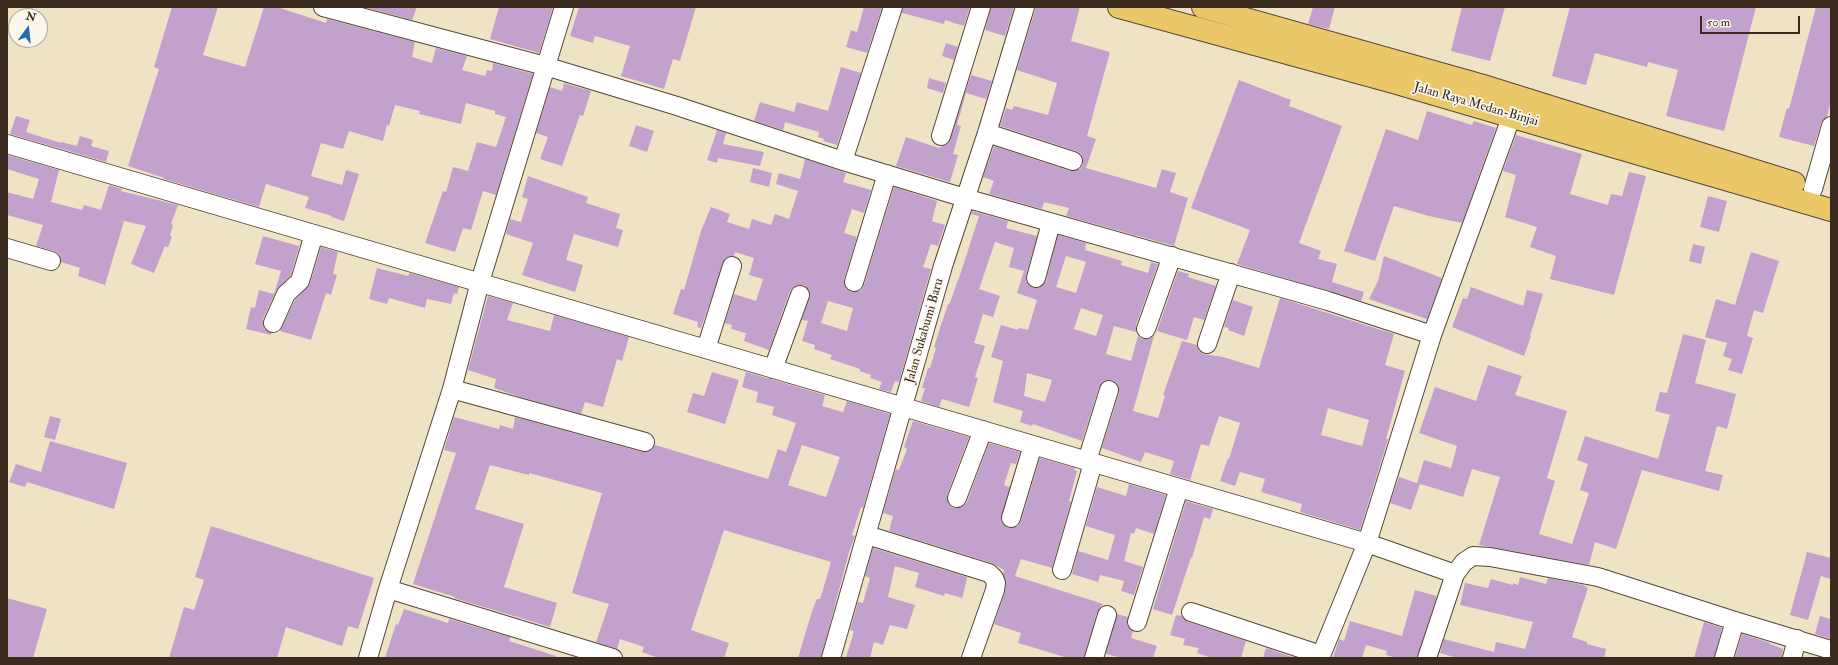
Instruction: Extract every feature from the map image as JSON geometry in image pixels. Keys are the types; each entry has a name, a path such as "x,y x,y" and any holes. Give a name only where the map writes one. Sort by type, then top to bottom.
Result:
{"highway":[{"name":"Jalan Raya Medan-Binjai","path":"1119,7 1396,72"},
{"name":"Jalan Raya Medan-Binjai","path":"1203,7 1396,72 1515,107 1822,192"},
{"name":"Jalan Raya Medan-Binjai","path":"1515,107 1831,210"}],"street":[{"path":"323,7 545,66 678,106 843,161 965,198 1328,301 1432,335"},
{"path":"368,658 388,589 452,389 480,282 564,7"},
{"path":"843,161 893,7"},
{"path":"941,136 982,7"},
{"name":"Jalan Sukabumi Baru","path":"831,658 943,266 987,133 1025,7"},
{"path":"1191,612 1321,657 1367,543 1432,335 1515,107"},
{"path":"1822,192 1831,126"},
{"path":"987,133 1073,161"},
{"path":"7,144 1367,543 1455,574"},
{"path":"854,282 887,174"},
{"path":"1036,278 1052,223"},
{"path":"273,323 286,294 300,281 314,234"},
{"path":"7,248 51,261"},
{"path":"1146,329 1172,256"},
{"path":"706,349 732,266"},
{"path":"1207,344 1231,273"},
{"path":"773,369 800,295"},
{"path":"452,389 645,442"},
{"path":"1062,570 1109,390"},
{"path":"957,498 983,430"},
{"path":"1011,518 1033,445"},
{"path":"1137,622 1179,488"},
{"path":"867,535 990,573 996,583 995,590 971,658"},
{"path":"1427,658 1455,574 1464,562 1473,556 1490,557 1598,577 1831,650"},
{"path":"388,589 565,651 613,658"},
{"path":"1094,658 1107,615"},
{"path":"1724,658 1735,621"},
{"path":"1792,658 1797,639"}],"building":[{"path":"172,7 218,7 203,55 245,67 264,7 277,7 326,23 327,19 415,42 412,57 432,63 436,48 467,56 462,70 485,76 487,70 492,71 493,63 533,74 496,195 483,191 471,230 463,228 455,252 425,243 443,191 446,192 453,167 468,171 477,142 496,147 506,117 495,114 495,111 466,103 461,124 419,114 420,111 395,105 389,126 387,125 383,141 349,131 343,149 321,143 311,176 342,185 346,170 359,174 344,221 305,208 309,197 266,184 259,207 164,179 128,166 159,69 154,67"},
{"path":"364,7 417,7 412,20"},
{"path":"499,7 553,7 539,53 490,39"},
{"path":"579,7 696,7 680,61 673,59 664,89 621,76 630,46 595,36 593,43 570,36"},
{"path":"864,7 882,7 867,53 846,47 851,30 857,32"},
{"path":"903,7 970,7 964,26 945,20 944,24 902,13"},
{"path":"991,7 1014,7 1005,36 985,30"},
{"path":"1036,7 1080,7 1071,41 1110,52 1087,136 1096,139 1086,168 1156,188 1162,169 1176,173 1170,192 1188,198 1174,246 1066,216 1069,208 1044,202 1042,209 989,194 994,181 983,177 994,146 1070,171 1080,169 1083,164 1081,154 1076,151 1000,126 1006,108 1012,110 1014,106 1048,115 1057,83 1017,70"},
{"path":"1313,7 1335,7 1329,29 1308,24"},
{"path":"1462,7 1505,7 1490,61 1451,51"},
{"path":"1570,7 1756,7 1724,131 1666,116 1678,70 1648,62 1647,67 1595,53 1586,85 1552,76"},
{"path":"1816,7 1831,7 1831,100 1827,117 1821,123 1814,146 1779,137 1787,108 1789,109"},
{"path":"946,43 958,47 954,60 942,56"},
{"path":"841,67 861,73 837,145 823,141 824,139 818,137 819,132 785,122 783,130 754,121 760,102 794,112 797,102 828,111"},
{"path":"971,75 992,81 986,99 966,93 957,125 961,126 953,154 958,155 950,182 896,166 906,137 939,148 948,143"},
{"path":"929,78 946,83 943,93 927,88"},
{"path":"1239,80 1291,100 1289,106 1342,126 1299,243 1321,251 1318,259 1337,264 1332,282 1364,292 1361,301 1237,264 1250,230 1191,208"},
{"path":"564,83 591,91 583,116 580,115 562,166 540,159 548,137 536,133 550,87 562,91"},
{"path":"1427,111 1472,125 1474,121 1496,128 1462,223 1429,216 1394,206 1375,261 1344,251 1386,129 1418,140"},
{"path":"16,116 30,120 26,132 61,143 77,146 80,136 93,140 91,146 109,151 106,162 10,134"},
{"path":"636,125 654,131 647,152 629,146"},
{"path":"717,130 726,133 723,144 764,152 760,166 718,158 717,163 707,160"},
{"path":"1516,135 1582,154 1570,194 1608,205 1611,194 1622,196 1629,172 1646,176 1614,295 1550,279 1556,256 1530,247 1537,227 1505,217 1516,175 1503,171"},
{"path":"7,155 59,170 51,202 82,210 84,205 101,210 109,185 122,189 121,191 178,205 171,224 173,225 170,236 172,237 168,247 165,246 154,273 131,264 146,226 124,221 105,285 78,276 80,268 61,262 59,254 54,251 36,246 43,225 7,215 7,192 33,199 39,179 7,169"},
{"path":"805,159 846,173 843,182 871,190 864,213 852,209 844,233 857,237 844,279 846,289 851,292 861,290 864,285 894,187 937,201 932,221 945,225 938,246 931,244 923,267 931,269 899,382 895,381 891,392 879,389 882,382 870,378 871,375 860,371 860,369 830,359 832,355 814,349 815,345 802,341 808,321 802,320 810,294 804,285 798,285 790,291 769,350 744,341 746,333 731,329 732,325 725,323 734,294 756,301 763,279 749,275 754,258 735,252 734,256 725,259 701,328 697,327 698,322 673,314 681,289 684,290 701,231 711,207 730,214 727,222 749,229 752,219 771,225 775,214 789,219 798,191 776,184 779,173 800,179","holes":["828,301 853,308 847,331 821,323"]},
{"path":"753,168 772,173 769,187 750,182"},
{"path":"528,176 588,197 586,203 620,214 616,228 623,230 618,247 574,234 566,260 583,265 575,292 522,275 533,243 506,234 510,219 521,222 528,199 522,197"},
{"path":"1708,196 1727,201 1719,232 1700,227"},
{"path":"972,211 1008,221 1006,228 1037,236 1026,276 1026,281 1033,288 1039,288 1046,281 1058,235 1086,243 1085,250 1122,261 1121,265 1148,273 1151,262 1158,264 1136,325 1136,332 1114,326 1106,354 1131,361 1138,336 1142,339 1148,339 1154,336 1133,411 1158,418 1165,396 1163,395 1182,341 1197,345 1199,351 1203,354 1223,357 1259,368 1280,298 1394,334 1385,365 1405,371 1386,439 1388,439 1360,530 1300,512 1302,504 1261,492 1265,479 1240,472 1235,486 1220,481 1228,458 1229,459 1240,423 1219,416 1209,446 1201,444 1190,480 1170,474 1174,461 1145,452 1141,462 1102,448 1119,393 1117,383 1112,380 1106,380 1099,387 1082,441 1033,424 1032,426 1020,422 1023,411 993,402 1003,361 991,357 1001,325 1018,330 1019,328 1028,330 1037,300 1017,293 1024,271 1009,267 1014,248 995,242 979,289 1000,296 993,317 983,314 974,343 985,346 975,377 978,378 969,407 942,399 939,407 921,401 925,388 922,388 936,348 934,347 979,216 971,214","holes":["1066,256 1086,262 1076,293 1056,287","1081,308 1103,315 1096,336 1074,329","1027,373 1052,380 1045,402 1024,396","1328,408 1369,420 1362,446 1321,435"]},
{"path":"263,236 299,246 291,275 277,289 263,319 264,329 271,333 271,335 246,329 251,307 255,308 259,290 274,294 281,271 255,264"},
{"path":"1693,244 1705,247 1701,264 1689,261"},
{"path":"321,247 338,252 333,274 337,275 331,295 326,293 311,340 280,331 295,300 310,284"},
{"path":"1751,252 1779,261 1763,313 1754,310 1747,336 1753,338 1742,374 1728,370 1732,359 1723,356 1727,343 1705,337 1716,299 1735,305"},
{"path":"1384,256 1442,278 1427,319 1369,299 1378,281"},
{"path":"377,268 408,276 410,273 459,287 457,294 454,293 451,304 427,299 425,308 389,298 387,304 369,299"},
{"path":"1178,271 1189,274 1188,277 1216,286 1204,320 1194,317 1187,340 1157,331"},
{"path":"1471,287 1523,306 1527,290 1543,294 1524,356 1452,327 1463,298 1467,299"},
{"path":"488,296 513,303 507,320 550,331 554,315 629,337 622,361 617,359 603,407 585,402 581,414 494,388 496,379 468,370"},
{"path":"1233,300 1253,307 1244,336 1224,327"},
{"path":"1683,334 1706,340 1695,383 1736,394 1727,429 1717,426 1705,471 1723,475 1719,491 1642,470 1616,549 1595,542 1589,565 1479,545 1500,477 1472,469 1463,497 1417,483 1424,460 1451,468 1457,446 1419,433 1435,387 1476,401 1488,365 1522,376 1515,395 1567,411 1547,478 1555,481 1539,534 1572,544 1589,493 1580,490 1588,464 1577,460 1585,436 1658,459 1670,415 1655,411 1660,392 1667,393"},
{"path":"712,372 739,380 725,424 687,412 693,393 704,396"},
{"path":"746,372 825,395 822,406 843,412 847,401 890,414 863,508 861,507 852,535 855,536 849,552 821,658 798,658 812,611 817,599 820,599 831,562 724,530 691,630 729,643 724,658 659,658 642,652 644,647 620,639 617,649 596,642 609,604 572,593 602,493 529,473 529,475 490,465 475,509 524,524 504,587 557,603 550,627 413,584 456,453 444,450 454,417 499,429 500,425 513,429 515,417 642,452 648,452 655,445 768,479 778,449 786,452 796,423 772,415 774,407 756,402 758,392 742,387","holes":["802,445 840,457 826,497 788,485"]},
{"path":"50,416 61,419 55,440 44,437"},
{"path":"913,421 969,437 947,495 949,504 954,508 963,506 967,502 989,443 1020,452 1016,464 1011,463 1004,485 1010,487 1001,520 1008,528 1018,526 1021,521 1040,458 1075,468 1074,470 1077,471 1069,501 1071,502 1052,568 1021,559 1015,576 1103,604 1097,612 1084,658 1068,658 1018,643 1021,633 994,624 1005,592 1006,584 1003,574 1004,570 992,563 889,531 893,516 883,513 896,469 899,470 907,449 904,447"},
{"path":"50,441 127,463 114,509 27,482 25,487 9,482 16,464 41,472"},
{"path":"1399,477 1420,484 1411,510 1390,503"},
{"path":"1129,484 1166,495 1154,534 1136,528 1134,534 1131,533 1124,561 1143,567 1134,595 1121,591 1124,581 1100,575 1098,582 1072,574 1078,551 1108,560 1115,535 1086,526 1097,487 1126,496"},
{"path":"1186,501 1213,509 1210,519 1204,517 1192,558 1191,557 1172,615 1153,609"},
{"path":"211,526 374,578 358,629 348,626 342,646 286,627 277,658 169,658 184,607 194,610 204,580 195,577"},
{"path":"873,548 967,577 966,583 962,598 945,593 944,596 915,587 919,573 895,566 888,597 915,605 907,629 890,625 883,645 874,642 870,658 846,658 854,631 850,630 858,602 863,603 870,578 865,576"},
{"path":"1807,552 1831,558 1831,579 1821,576 1808,620 1790,615"},
{"path":"1520,577 1546,584 1548,578 1583,585 1588,588 1572,637 1587,642 1587,644 1606,649 1604,658 1457,658 1440,653 1444,639 1494,652 1496,642 1525,649 1533,622 1460,605 1465,583 1488,588 1491,579 1518,585"},
{"path":"1415,590 1437,596 1417,658 1397,658 1386,655 1387,651 1366,645 1362,658 1333,658 1339,639 1344,641 1350,621 1402,636"},
{"path":"7,598 47,609 33,658 7,658"},
{"path":"404,609 448,623 449,619 510,637 509,641 556,656 556,658 385,658 396,624 398,625"},
{"path":"1117,614 1128,617 1127,625 1133,631 1131,638 1157,646 1153,658 1122,658 1106,654"},
{"path":"1176,615 1182,616 1188,622 1246,641 1241,658 1212,658 1197,653 1199,648 1183,645 1185,639 1170,635"},
{"path":"1820,616 1831,619 1831,639 1815,634"},
{"path":"1704,622 1722,628 1714,658 1694,658"},
{"path":"1742,634 1783,649 1782,658 1735,658"},
{"path":"1266,648 1295,658 1263,658"}]}
